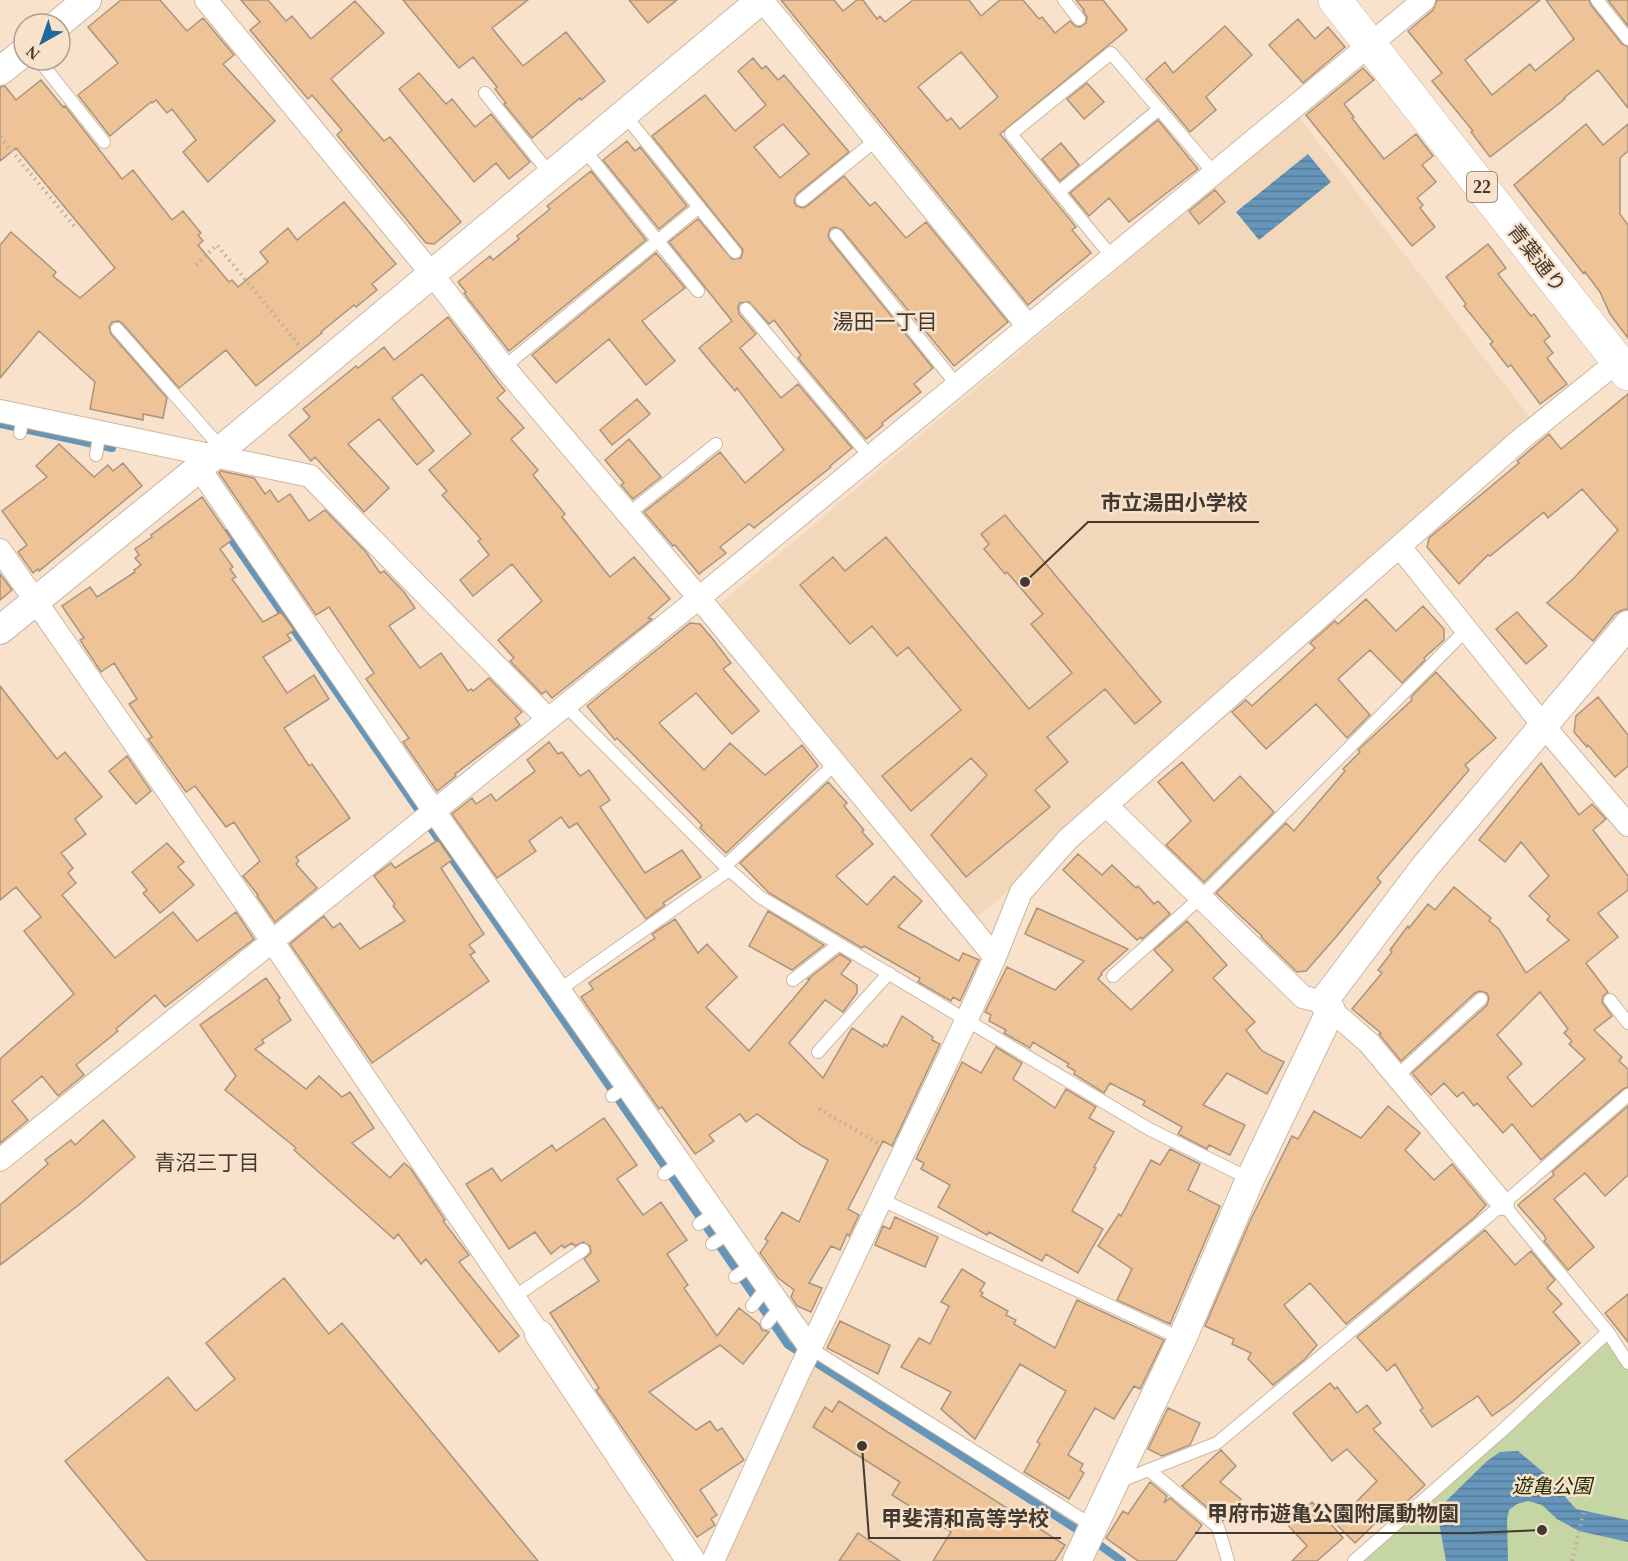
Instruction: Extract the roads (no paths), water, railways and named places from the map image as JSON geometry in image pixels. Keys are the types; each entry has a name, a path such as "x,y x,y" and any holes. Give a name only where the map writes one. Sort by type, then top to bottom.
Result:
{"main road":[{"name":"青葉通り","path":"1335,0 1624,362"}],"street":[{"path":"72,12 87,0"},
{"path":"206,0 432,274 504,367 699,598 995,957"},
{"path":"0,630 212,457 761,0 1028,326"},
{"path":"0,1160 699,598 1425,0"},
{"path":"0,71 12,62"},
{"path":"713,1561 799,1372 967,1019 1021,892 1068,839 1520,440 1624,362"},
{"path":"0,411 22,424 99,435 310,477 556,712"},
{"path":"212,457 428,815 501,920 559,990 619,1091 743,1271 764,1291 774,1314 810,1349"},
{"path":"1400,547 1543,725 1628,825"},
{"path":"0,550 272,941 691,1561"},
{"path":"1086,1540 1182,1339 1327,1006 1424,868 1628,625"},
{"path":"1107,806 1303,997 1327,1006 1369,1043 1503,1204"}],"lane":[{"path":"1064,0 1079,19"},
{"path":"1597,0 1628,39"},
{"path":"1112,257 1011,134 1110,53 1214,173"},
{"path":"49,72 104,142"},
{"path":"485,93 551,175"},
{"path":"1059,192 1159,109"},
{"path":"624,114 735,252"},
{"path":"802,200 876,140"},
{"path":"583,148 698,291"},
{"path":"504,367 699,207"},
{"path":"836,235 957,385"},
{"path":"746,309 870,458"},
{"path":"117,329 212,457"},
{"path":"96,455 99,435"},
{"path":"628,514 716,444"},
{"path":"1113,976 1200,898 1466,630"},
{"path":"556,712 760,897 1149,1129 1250,1179"},
{"path":"559,990 727,868 835,764"},
{"path":"793,980 839,944"},
{"path":"818,1052 889,973"},
{"path":"1397,1076 1481,999"},
{"path":"1610,1000 1628,1023"},
{"path":"1112,1484 1217,1443 1503,1204 1628,1095"},
{"path":"882,1200 1182,1339"},
{"path":"1503,1204 1608,1332 1628,1363"},
{"path":"514,1297 583,1250"},
{"path":"752,1306 764,1291"},
{"path":"1354,1561 1504,1429 1608,1332"},
{"path":"810,1349 1086,1540"},
{"path":"1149,1470 1218,1527 1228,1561"}],"water":[{"path":"1308,154 1331,182 1259,240 1236,212"},
{"path":"1518,1451 1544,1473 1576,1509 1628,1520 1628,1542 1579,1531 1557,1519 1542,1505 1528,1501 1517,1504 1509,1510 1507,1520 1508,1561 1446,1561 1438,1517 1443,1504 1487,1461 1500,1452"}],"waterway":[{"path":"0,424 112,448"},
{"path":"227,533 788,1345 1084,1534"},
{"path":"1094,1541 1122,1561"}],"place":[{"name":"市立湯田小学校","path":"1025,582"},
{"name":"甲斐清和高等学校","path":"862,1446"},
{"name":"甲府市遊亀公園附属動物園","path":"1542,1530"}],"district":[{"name":"湯田一丁目","path":"885,322"},
{"name":"青沼三丁目","path":"207,1163"}],"park label":[{"name":"遊亀公園","path":"1552,1486"}]}
